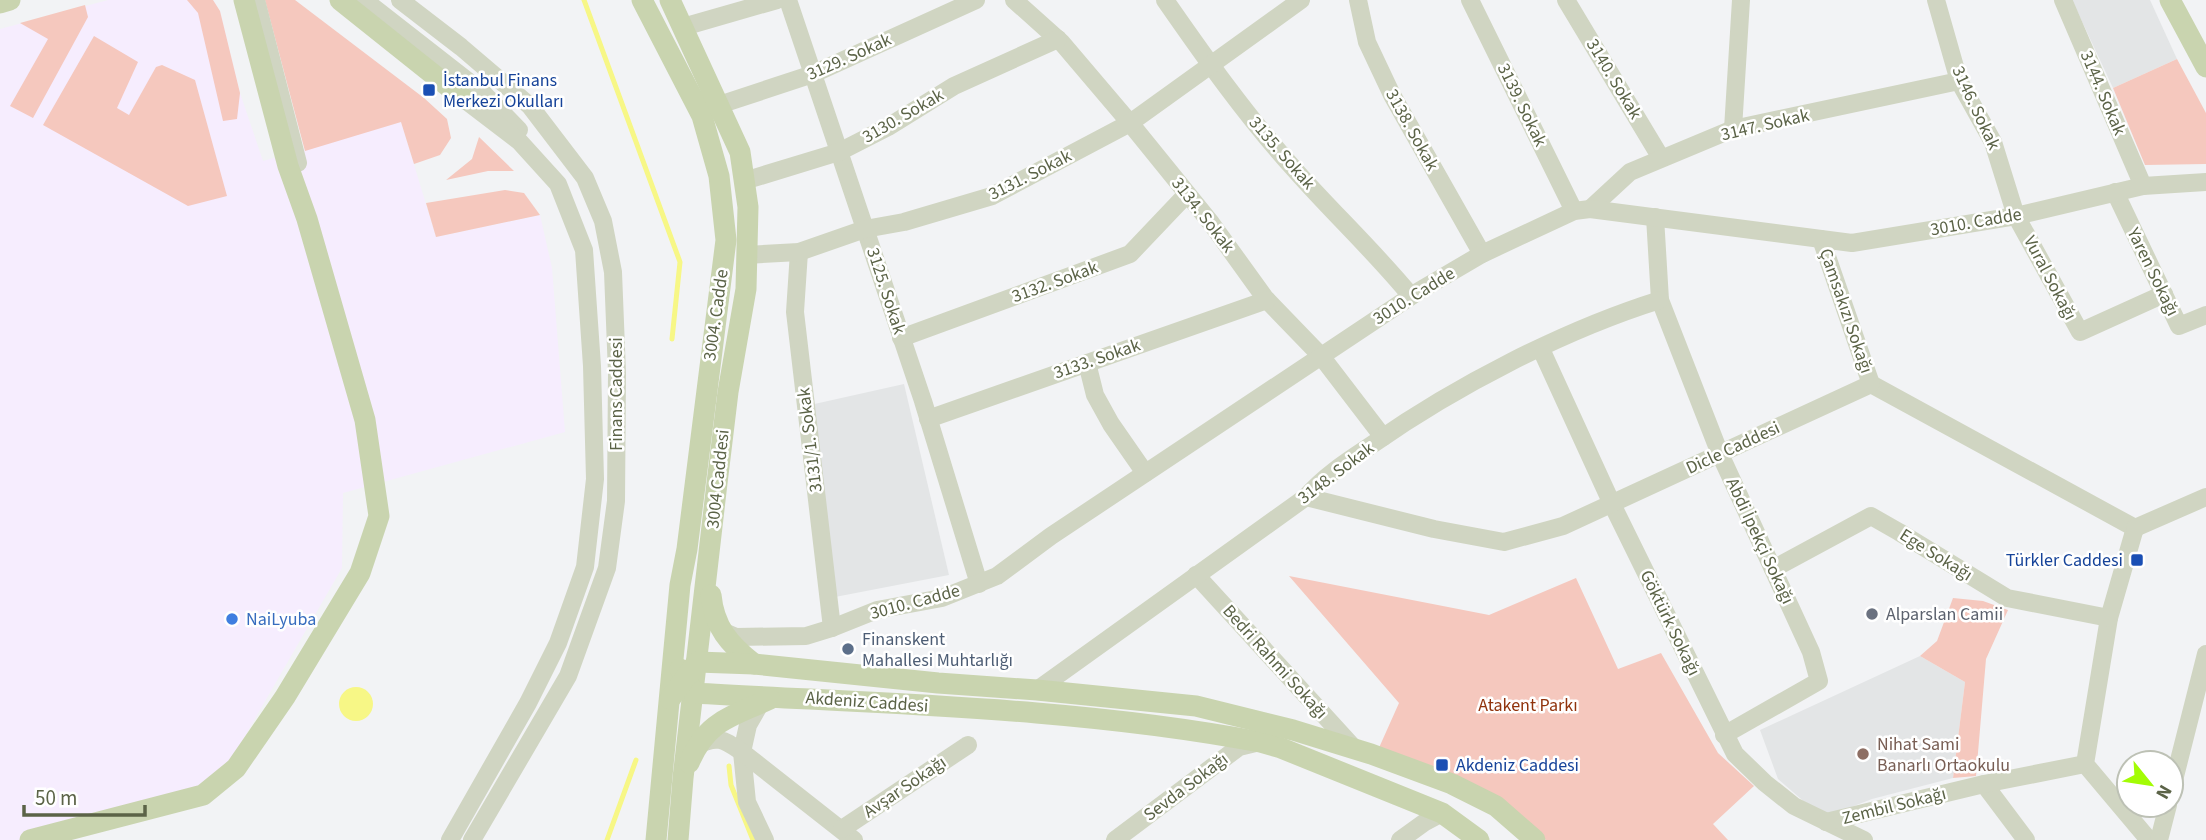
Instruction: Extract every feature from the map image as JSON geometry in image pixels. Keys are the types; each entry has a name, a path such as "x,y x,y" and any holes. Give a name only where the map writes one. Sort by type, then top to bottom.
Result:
{"main road":[{"path":"0,3 10,0"},
{"path":"30,840 203,795 236,768 285,697 360,573 379,516 365,420 307,219 288,166 244,0"},
{"path":"340,0 464,99"},
{"name":"3004. Cadde","path":"642,0 702,116 719,176 726,240 674,646"},
{"path":"670,0 740,152 744,181"},
{"path":"2170,0 2206,66"},
{"name":"3004 Caddesi","path":"678,840 692,678 709,561 728,392 746,289 748,207 744,181"},
{"path":"709,561 713,612 722,631 740,653 754,664"},
{"path":"670,699 692,678 674,646"},
{"path":"656,840 674,646"},
{"name":"Akdeniz Caddesi","path":"692,678 754,664 1196,706 1354,748 1452,784 1496,806 1535,840"},
{"name":"Akdeniz Caddesi","path":"692,678 768,700 1129,722 1260,742 1281,747 1442,813 1479,840"},
{"path":"683,778 697,745 723,718 768,700"}],"street":[{"path":"256,0 298,163 307,219"},
{"name":"Finans Caddesi","path":"363,0 482,92 533,144 558,184 584,250 592,366 595,479 585,566 558,643 528,703 450,840"},
{"name":"Finans Caddesi","path":"400,0 461,47 530,106 585,178 603,221 613,272 617,373 616,501 607,568 568,676 472,840"},
{"path":"683,27 777,0"},
{"name":"3125. Sokak","path":"788,0 928,419 979,584"},
{"name":"3129. Sokak","path":"719,105 813,74 976,0"},
{"name":"3134. Sokak","path":"1014,0 1058,39 1130,123 1267,300 1321,356 1383,437"},
{"name":"3135. Sokak","path":"1165,0 1242,107 1295,170 1411,296"},
{"name":"3131. Sokak","path":"747,255 799,252 865,229 904,222 992,196 1130,123 1301,0"},
{"name":"3138. Sokak","path":"1358,0 1367,42 1392,95 1482,254"},
{"name":"3139. Sokak","path":"1470,0 1582,210"},
{"name":"3140. Sokak","path":"1566,0 1661,158"},
{"path":"1733,129 1741,0"},
{"name":"3146. Sokak","path":"1936,0 1959,81 1993,142 2016,216"},
{"name":"3144. Sokak","path":"2063,0 2143,186"},
{"name":"3130. Sokak","path":"744,181 839,152 888,127 954,86 1058,39"},
{"name":"3147. Sokak","path":"1582,210 1630,172 1733,129 1959,81"},
{"name":"Finans Caddesi","path":"464,99 519,141 558,184"},
{"name":"3010. Cadde","path":"722,631 736,637 806,636 877,610 943,598 997,576 1051,536 1411,296 1482,254 1582,210 1852,243 2016,216 2143,186 2206,182"},
{"name":"3010. Cadde","path":"2172,185 2206,190"},
{"name":"Yaren Sokağı","path":"2115,192 2179,326 2206,315"},
{"name":"3132. Sokak","path":"901,338 1130,254 1187,194"},
{"name":"Vural Sokağı","path":"2016,216 2080,332 2164,294"},
{"name":"Abdi İpekçi Sokağı","path":"1655,217 1660,300 1720,454 1811,652 1819,681 1724,735"},
{"name":"Çamsakızı Sokağı","path":"1821,239 1871,384"},
{"name":"3131/1. Sokak","path":"799,252 795,312 832,628"},
{"name":"3133. Sokak","path":"928,419 1267,300"},
{"name":"3148. Sokak","path":"1037,690 1306,496 1320,481 1404,423 1514,361 1623,312 1660,300"},
{"name":"Göktürk Sokağı","path":"1541,349 1612,504 1735,754 1794,806 1864,840"},
{"path":"1087,363 1095,396 1145,473"},
{"path":"1871,384 2135,528"},
{"name":"Dicle Caddesi","path":"1306,496 1434,529 1504,542 1563,526 1871,384"},
{"path":"2149,840 2085,764 2109,618 2135,528 2206,496"},
{"name":"Ege Sokağı","path":"1773,569 1871,516 2007,598 2109,618"},
{"name":"Bedri Rahmi Sokağı","path":"1196,575 1354,748"},
{"path":"2182,749 2206,654"},
{"path":"765,840 747,802 742,752 748,725 768,700"},
{"path":"697,745 711,738 723,740 848,834"},
{"name":"Sevda Sokağı","path":"1115,840 1239,747 1260,742"},
{"name":"Avşar Sokağı","path":"848,834 968,745"},
{"name":"Zembil Sokağı","path":"1826,822 1984,784 2085,764"},
{"path":"1984,784 2026,840"},
{"path":"1400,840 1425,821 1442,813"},
{"path":"2159,840 2164,819"}],"shaded area":[{"path":"108,0 213,0 220,11 240,93 263,161 401,122 436,237 540,215 552,268 565,432 343,493 342,568 234,755 206,785 57,840 0,840 0,29"},
{"path":"2072,0 2150,0 2177,59 2113,88"},
{"path":"904,384 949,575 835,597 810,405"},
{"name":"Nihat Sami Banarlı Ortaokulu","path":"1920,656 1965,682 1953,778 1872,799 1823,818 1778,779 1760,730"},
{"path":"356,687 368,692 373,704 368,716 356,721 344,716 339,704 344,692"}],"green space":[{"path":"187,0 213,0 220,11 240,93 237,119 223,121 198,13"},
{"path":"265,0 295,0 424,98 447,119 451,138 440,155 414,164 401,122 305,151"},
{"path":"85,5 88,17 33,118 10,106 48,39 20,23"},
{"path":"94,36 138,62 117,108 129,115 156,67 162,65 195,80 227,196 188,206 43,125"},
{"path":"2177,59 2206,113 2206,164 2145,165 2113,88"},
{"path":"479,137 514,171 488,171 446,180 472,159"},
{"path":"505,190 524,193 540,215 436,237 426,203"},
{"name":"Atakent Parkı","path":"1289,576 1489,615 1576,578 1618,669 1661,653 1718,753 1754,786 1713,824 1728,840 1546,840 1512,809 1378,750 1399,703"},
{"path":"1953,598 1983,601 2008,610 1986,659 1976,776 1953,778 1965,682 1920,656 1937,641"}],"waterway":[{"path":"584,0 680,262 672,339"},
{"path":"607,840 636,760"},
{"path":"729,766 731,785 753,840"}],"place":[{"name":"İstanbul Finans Merkezi Okulları","path":"429,90"},
{"name":"Türkler Caddesi","path":"2137,560"},
{"name":"Alparslan Camii","path":"1872,614"},
{"name":"NaiLyuba","path":"232,619"},
{"name":"Finanskent Mahallesi Muhtarlığı","path":"848,649"},
{"name":"Nihat Sami Banarlı Ortaokulu","path":"1863,754"},
{"name":"Akdeniz Caddesi","path":"1442,765"}]}
